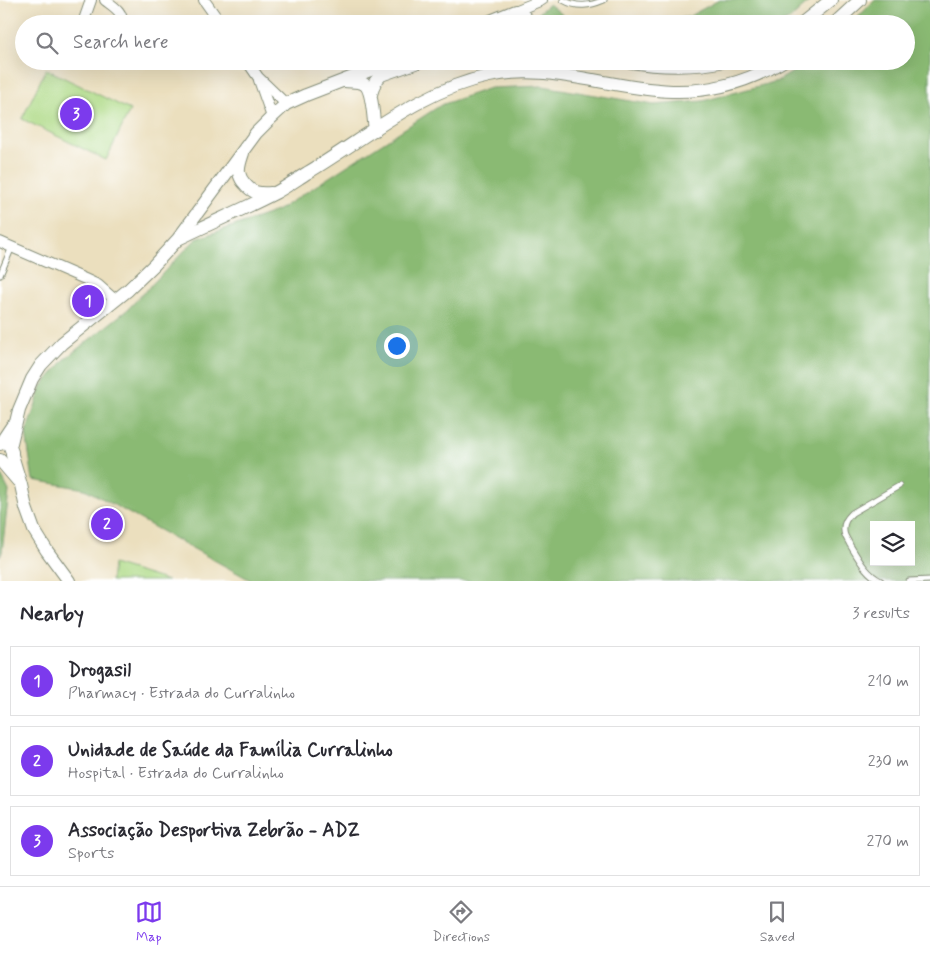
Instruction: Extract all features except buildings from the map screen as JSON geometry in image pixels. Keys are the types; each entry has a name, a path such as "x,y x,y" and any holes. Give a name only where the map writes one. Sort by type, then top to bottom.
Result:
{"street":[{"path":"85,15 91,0"},
{"path":"105,0 121,15"},
{"path":"204,0 215,15"},
{"path":"812,15 831,0"},
{"path":"844,15 860,0"},
{"path":"505,15 539,1"},
{"path":"532,15 539,1"},
{"path":"515,11 522,15"},
{"path":"253,70 286,104"},
{"path":"69,581 34,530 26,508 21,485 4,452 28,387 41,365 62,343 148,272 178,239 256,133 286,104 370,70"},
{"path":"370,94 375,82 381,75 395,70"},
{"path":"178,239 275,193 410,107 451,87 469,81 502,73 532,71 649,89 684,91 713,88 757,75 766,70"},
{"path":"258,77 272,117"},
{"path":"341,81 363,84 368,88 374,130"},
{"path":"244,148 239,167 242,181 253,192 261,194 275,193"},
{"path":"0,242 98,285 115,300"}],"lane":[{"path":"563,0 575,5 586,6 604,0"},
{"path":"0,275 12,248"},
{"path":"881,581 862,565 844,535 843,528 852,513 899,486"},
{"path":"909,581 930,580"}],"green space":[{"path":"719,0 811,0 794,15 692,15"},
{"path":"875,0 930,0 930,581 252,581 85,489 33,480 26,433 42,386 66,358 127,310 196,239 277,211 441,105 490,88 543,86 654,105 703,101 778,81 796,70 915,70 915,15 860,15"},
{"path":"549,4 563,15 537,15"},
{"path":"46,70 130,110 106,160 22,119"},
{"path":"0,473 9,491 0,557"},
{"path":"113,564 168,581 111,581"}],"place":[{"name":"Associação Desportiva Zebrão - ADZ","path":"76,114"},
{"name":"Drogasil","path":"88,301"},
{"name":"Unidade de Saúde da Família Curralinho","path":"107,524"}]}
